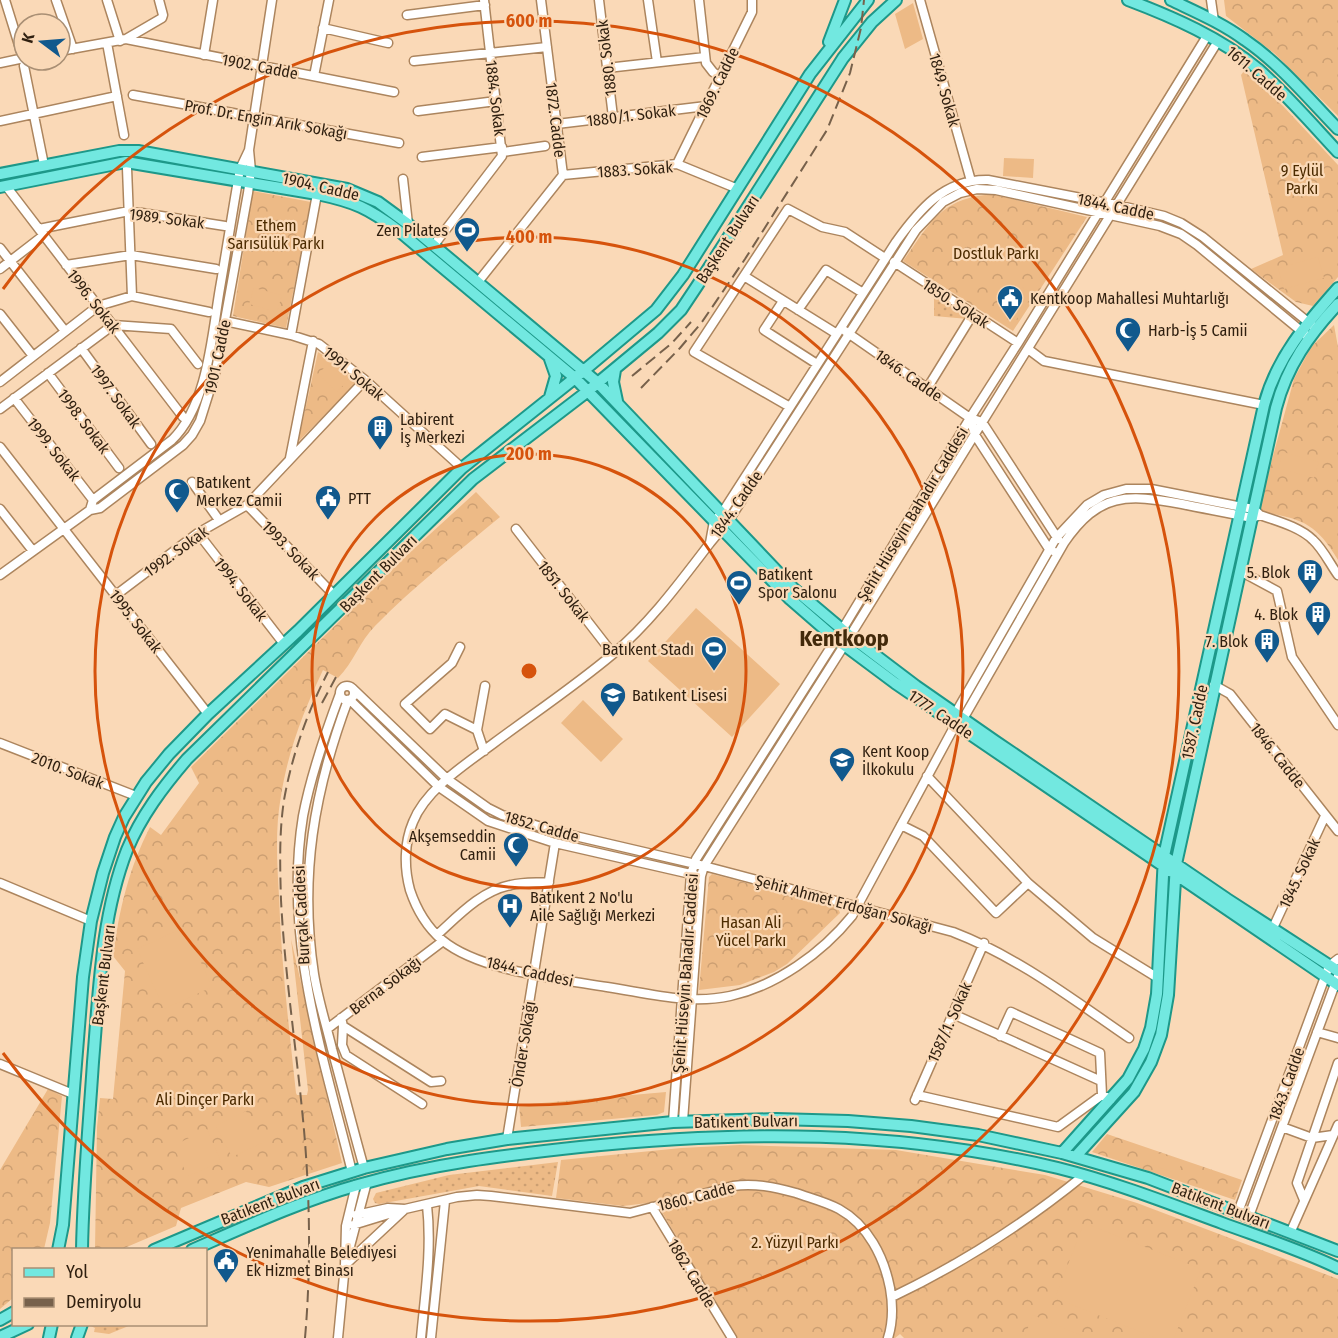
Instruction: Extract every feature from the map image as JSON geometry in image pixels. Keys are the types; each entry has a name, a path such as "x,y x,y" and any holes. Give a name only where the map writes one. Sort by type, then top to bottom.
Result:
{"main road":[{"path":"823,56 845,0"},
{"name":"Başkent Bulvarı","path":"58,1248 63,1225 83,977 91,921 108,855 124,817 136,796 155,769 208,714 284,644 462,468 579,375 662,303 738,189 791,102 823,56 868,0"},
{"name":"Başkent Bulvarı","path":"82,1248 91,1095 104,949 122,864 146,814 187,759 473,479 598,384 666,326 685,304 843,58 872,22 896,0"},
{"name":"1611. Cadde","path":"1128,0 1218,41 1258,70 1338,152"},
{"name":"1611. Cadde","path":"1171,0 1244,39 1278,67 1338,129"},
{"name":"1904. Cadde","path":"0,174 127,150 157,154 344,200 373,212 399,231 548,356 579,375"},
{"name":"1904. Cadde","path":"3,186 126,162 347,189 378,202 408,224 478,282 579,375"},
{"name":"1587. Cadde","path":"1076,1156 1129,1099 1143,1077 1158,1045 1166,1016 1175,869 1241,511 1264,405 1280,363 1338,288"},
{"name":"1587. Cadde","path":"1062,1153 1106,1097 1132,1072 1146,1044 1156,1005 1164,861 1255,514 1279,397 1308,329 1338,304"},
{"path":"548,356 556,376 550,398"},
{"path":"615,370 613,382 618,404"},
{"name":"1777. Cadde","path":"579,375 598,384 793,588 843,637"},
{"name":"1777. Cadde","path":"579,375 588,391 778,587 956,721 1331,971"},
{"name":"1777. Cadde","path":"1175,869 1272,930 1331,971 1337,982"},
{"name":"Batıkent Bulvarı","path":"159,1248 294,1191 358,1170 447,1149 507,1139 678,1122 776,1119 911,1126 978,1135 1076,1156 1148,1178 1338,1251"},
{"name":"Batıkent Bulvarı","path":"197,1248 306,1201 361,1184 447,1164 506,1155 662,1139 776,1135 909,1142 974,1151 1084,1175 1142,1193 1338,1268"},
{"path":"358,1170 361,1184"},
{"path":"0,1337 24,1326"}],"street":[{"path":"5,0 12,22"},
{"path":"56,0 73,49 123,40 163,17 159,0"},
{"path":"107,0 123,40"},
{"path":"204,54 213,0"},
{"name":"1901. Cadde","path":"0,575 90,510 100,508 183,444 195,431 205,411 216,374 225,321 272,0"},
{"path":"314,76 329,0"},
{"name":"1872. Cadde","path":"478,282 563,175 541,0"},
{"name":"1880. Sokak","path":"599,0 613,117"},
{"path":"648,0 657,62"},
{"path":"699,0 705,57 709,68 720,77"},
{"name":"1869. Cadde","path":"677,164 752,12 752,0"},
{"name":"1849. Sokak","path":"920,0 971,180"},
{"path":"1211,0 1214,21"},
{"path":"407,15 484,3"},
{"name":"1884. Sokak","path":"434,245 501,159 502,149 484,3"},
{"path":"323,28 388,43"},
{"name":"Şehit Hüseyin Bahadır Caddesi","path":"678,1122 692,999 701,876 704,866 843,637 970,417 1018,344 1207,36"},
{"name":"1902. Cadde","path":"123,40 394,92"},
{"name":"Şehit Hüseyin Bahadır Caddesi","path":"678,1122 682,999 693,863 975,435 1218,41"},
{"path":"107,43 124,135"},
{"path":"414,61 547,46"},
{"path":"607,68 705,57"},
{"path":"26,72 44,165"},
{"name":"Prof. Dr. Engin Arık Sokağı","path":"133,95 399,143"},
{"path":"0,120 117,96"},
{"path":"418,111 496,101"},
{"name":"1880/1. Sokak","path":"557,123 706,106"},
{"path":"422,157 545,146"},
{"name":"1883. Sokak","path":"563,175 677,164 738,189"},
{"path":"127,168 132,296"},
{"name":"1901. Cadde","path":"93,500 172,440 190,417 207,363 245,176"},
{"path":"403,179 408,224"},
{"name":"1844. Cadde","path":"710,543 717,525 890,260 912,219 944,191 971,180 999,182 1164,216 1188,227 1308,329"},
{"name":"1996. Sokak","path":"3,186 183,417"},
{"name":"1844. Cadde","path":"725,516 817,364 842,332 863,293 931,213 949,198 968,191 996,190 1111,214 1171,230 1190,240 1308,329"},
{"path":"291,335 317,194"},
{"name":"1850. Sokak","path":"744,276 788,209 829,229 847,233 1018,344"},
{"name":"1989. Sokak","path":"41,232 129,211 225,226"},
{"path":"0,269 41,232"},
{"path":"0,248 65,331"},
{"path":"66,265 131,255 216,269"},
{"path":"798,310 826,270 863,293"},
{"path":"744,276 694,352 790,407"},
{"name":"1846. Cadde","path":"744,276 798,310 842,332 970,417 982,422"},
{"path":"0,381 98,306 132,296 209,312"},
{"path":"783,301 764,330 817,364"},
{"path":"0,314 33,356"},
{"path":"928,387 973,314"},
{"name":"1991. Sokak","path":"225,321 291,335 313,341 324,347 365,380 462,468"},
{"path":"0,409 113,325 171,329 198,364"},
{"path":"289,460 313,341"},
{"name":"1997. Sokak","path":"81,348 151,444"},
{"path":"1028,349 1044,361 1264,405"},
{"name":"1998. Sokak","path":"48,373 119,468"},
{"name":"1992. Sokak","path":"116,595 198,533 247,505 365,380"},
{"name":"1999. Sokak","path":"14,398 93,500"},
{"path":"970,417 975,435 1053,551"},
{"path":"982,422 1060,540"},
{"name":"1995. Sokak","path":"0,447 208,714"},
{"path":"192,482 219,520"},
{"path":"956,721 1060,540 1087,505 1104,495 1126,489 1151,489 1255,514 1291,527 1313,540 1338,575"},
{"path":"90,510 93,500"},
{"name":"1993. Sokak","path":"247,505 334,595"},
{"path":"0,509 33,551"},
{"name":"1851. Sokak","path":"516,529 613,654"},
{"name":"1994. Sokak","path":"198,533 284,644"},
{"name":"1844. Caddesi","path":"710,543 656,612 613,654 447,779 421,808 413,820 409,835 405,860 407,876 415,902 440,938 484,962 534,974 682,999 730,996 758,987 780,976 835,936 858,907 956,721"},
{"path":"1240,571 1277,591 1292,657 1338,725"},
{"path":"460,647 452,663 405,704 430,729 445,714 477,730"},
{"name":"1846. Cadde","path":"1209,684 1230,694 1338,831"},
{"path":"484,751 477,730 485,686"},
{"path":"344,687 352,688 354,694 349,700 343,699 340,694 344,687"},
{"name":"1852. Cadde","path":"352,688 447,779 491,810 558,832 704,866"},
{"name":"Burçak Caddesi","path":"340,694 325,735 305,806 298,861 298,911 300,950 308,994 358,1170"},
{"name":"1852. Cadde","path":"349,700 439,787 488,821 555,843 701,876"},
{"name":"Burçak Caddesi","path":"349,700 333,739 312,828 308,908 315,976 358,1170"},
{"name":"2010. Sokak","path":"0,743 136,796"},
{"path":"927,776 1028,883 1093,938 1158,978"},
{"name":"1845. Sokak","path":"1272,930 1325,816"},
{"path":"901,825 923,836 996,913 1028,883"},
{"name":"Önder Sokağı","path":"507,1139 555,843"},
{"name":"Şehit Ahmet Erdoğan Sokağı","path":"704,866 953,932 984,944 1013,959 1129,1038"},
{"name":"Berna Sokağı","path":"327,1029 342,1022 440,938 470,905 494,891 516,884 549,882"},
{"path":"0,883 91,921"},
{"name":"1587/1. Sokak","path":"984,944 916,1097 1058,1127 1106,1097"},
{"path":"1331,971 1338,959"},
{"name":"1843. Cadde","path":"1238,1212 1331,971"},
{"name":"1843. Cadde","path":"1250,1216 1337,982"},
{"path":"1000,1036 1011,1012 1100,1053 1101,1081 1106,1097"},
{"path":"952,1014 1101,1081"},
{"path":"342,1022 431,1082 441,1081"},
{"path":"342,1022 342,1045 346,1055 422,1104"},
{"path":"1317,1032 1338,1038"},
{"path":"1304,1200 1297,1183 1338,1063"},
{"path":"0,1064 74,1094"},
{"path":"1291,1232 1338,1125"},
{"path":"1282,1127 1312,1138 1334,1135"},
{"path":"1076,1138 1074,1143 1076,1147 1080,1149 1085,1147"},
{"path":"892,1298 1002,1237 1054,1200 1084,1175"},
{"path":"345,1265 357,1225 361,1184"},
{"path":"338,1338 346,1226 361,1184"},
{"name":"1860. Cadde","path":"346,1226 357,1225 405,1209 477,1195 621,1213 640,1211 747,1184 773,1187 830,1205 846,1214 869,1237 884,1264 892,1298 890,1337"},
{"path":"431,1338 445,1201"},
{"path":"421,1338 430,1243 427,1205"},
{"name":"1862. Cadde","path":"652,1207 732,1338"},
{"name":"1860. Cadde","path":"349,1216 388,1208 405,1209"},
{"path":"345,1265 405,1209"}],"green space":[{"path":"1224,0 1338,0 1338,116 1274,53 1226,16"},
{"path":"913,3 923,39 905,49 895,14"},
{"name":"9 Eylül Parkı","path":"1244,71 1283,106 1338,165 1338,277 1313,306 1296,302 1251,269 1283,255 1241,75"},
{"path":"1004,158 1034,159 1033,178 1003,176"},
{"name":"Ethem Sarısülük Parkı","path":"253,191 311,202 286,328 233,316"},
{"name":"Dostluk Parkı","path":"995,195 1087,217 1013,331 903,261 928,226 945,209 969,198"},
{"path":"1318,257 1324,278 1284,289 1278,268"},
{"path":"1022,287 1033,294 1016,320 1006,313"},
{"path":"254,288 282,295 277,312 249,304"},
{"path":"934,295 970,317 968,319 934,316"},
{"path":"1334,325 1338,347 1338,560 1314,529 1296,520 1258,511 1294,379 1311,347"},
{"path":"318,352 340,366 357,382 298,442"},
{"path":"330,362 348,380 337,392 318,374"},
{"path":"1283,452 1319,462 1314,478 1278,468"},
{"name":"Ali Dinçer Parkı","path":"476,492 500,517 390,611 365,638 338,678 323,670 309,700 284,779 279,808 277,846 283,970 296,1093 307,1095 308,1090 291,939 342,1163 269,1187 246,1182 181,1208 176,1226 124,1248 95,1248 97,1127 100,1098 113,1099 125,971 113,956 126,890 143,842 150,827 161,835 199,783 191,767 405,557"},
{"name":"Batıkent Stadı","path":"696,608 780,684 732,737 648,661"},
{"path":"583,700 623,739 601,762 561,723"},
{"name":"Hasan Ali Yücel Parkı","path":"712,874 838,907 840,913 787,964 774,972 740,985 699,990 709,877"},
{"path":"759,909 766,934 720,948 713,923"},
{"path":"185,927 212,987 164,1009 137,949"},
{"path":"48,1089 62,1096 50,1223 44,1248 12,1248 12,1299 0,1309 0,1170"},
{"path":"666,1092 664,1112 657,1115 521,1127 519,1105"},
{"path":"246,1111 262,1143 232,1157 216,1126"},
{"path":"207,1129 221,1162 188,1176 173,1146"},
{"path":"1107,1134 1242,1180 1235,1200 1092,1152"},
{"name":"2. Yüzyıl Parkı","path":"740,1145 896,1150 1045,1175 1137,1203 1338,1279 1338,1338 904,1338 900,1334 895,1338 737,1338 656,1202 623,1206 556,1198 561,1160 681,1148"},
{"path":"1157,1153 1182,1161 1178,1174 1153,1165"},
{"path":"558,1162 552,1196 479,1186 379,1204 373,1199 376,1193 449,1175"},
{"path":"1084,1223 1201,1269 1174,1338 1156,1338 1055,1298"},
{"path":"1033,1315 1083,1336 1082,1338 1024,1338"},
{"path":"91,1326 129,1326 109,1334 94,1332 95,1328"}],"railway":[{"path":"641,388 702,322 827,130 850,73 861,28 864,0"},
{"path":"632,376 672,343 691,322"},
{"path":"305,1338 309,1260 308,1182 283,929 281,837 284,800 296,751 313,703 328,672"},
{"path":"322,703 336,677"}],"place":[{"name":"Zen Pilates","path":"467,253"},
{"name":"Kentkoop Mahallesi Muhtarlığı","path":"1010,321"},
{"name":"Harb-İş 5 Camii","path":"1128,353"},
{"name":"Labirent İş Merkezi","path":"380,451"},
{"name":"Batıkent Merkez Camii","path":"177,514"},
{"name":"PTT","path":"328,521"},
{"name":"5. Blok","path":"1310,595"},
{"name":"Batıkent Spor Salonu","path":"739,606"},
{"name":"4. Blok","path":"1318,637"},
{"name":"7. Blok","path":"1267,664"},
{"name":"Batıkent Stadı","path":"714,672"},
{"name":"Batıkent Lisesi","path":"613,718"},
{"name":"Kent Koop İlkokulu","path":"842,783"},
{"name":"Akşemseddin Camii","path":"516,868"},
{"name":"Batıkent 2 No'lu Aile Sağlığı Merkezi","path":"510,929"},
{"name":"Yenimahalle Belediyesi Ek Hizmet Binası","path":"226,1284"}],"district":[{"name":"Kentkoop","path":"844,638"}]}
